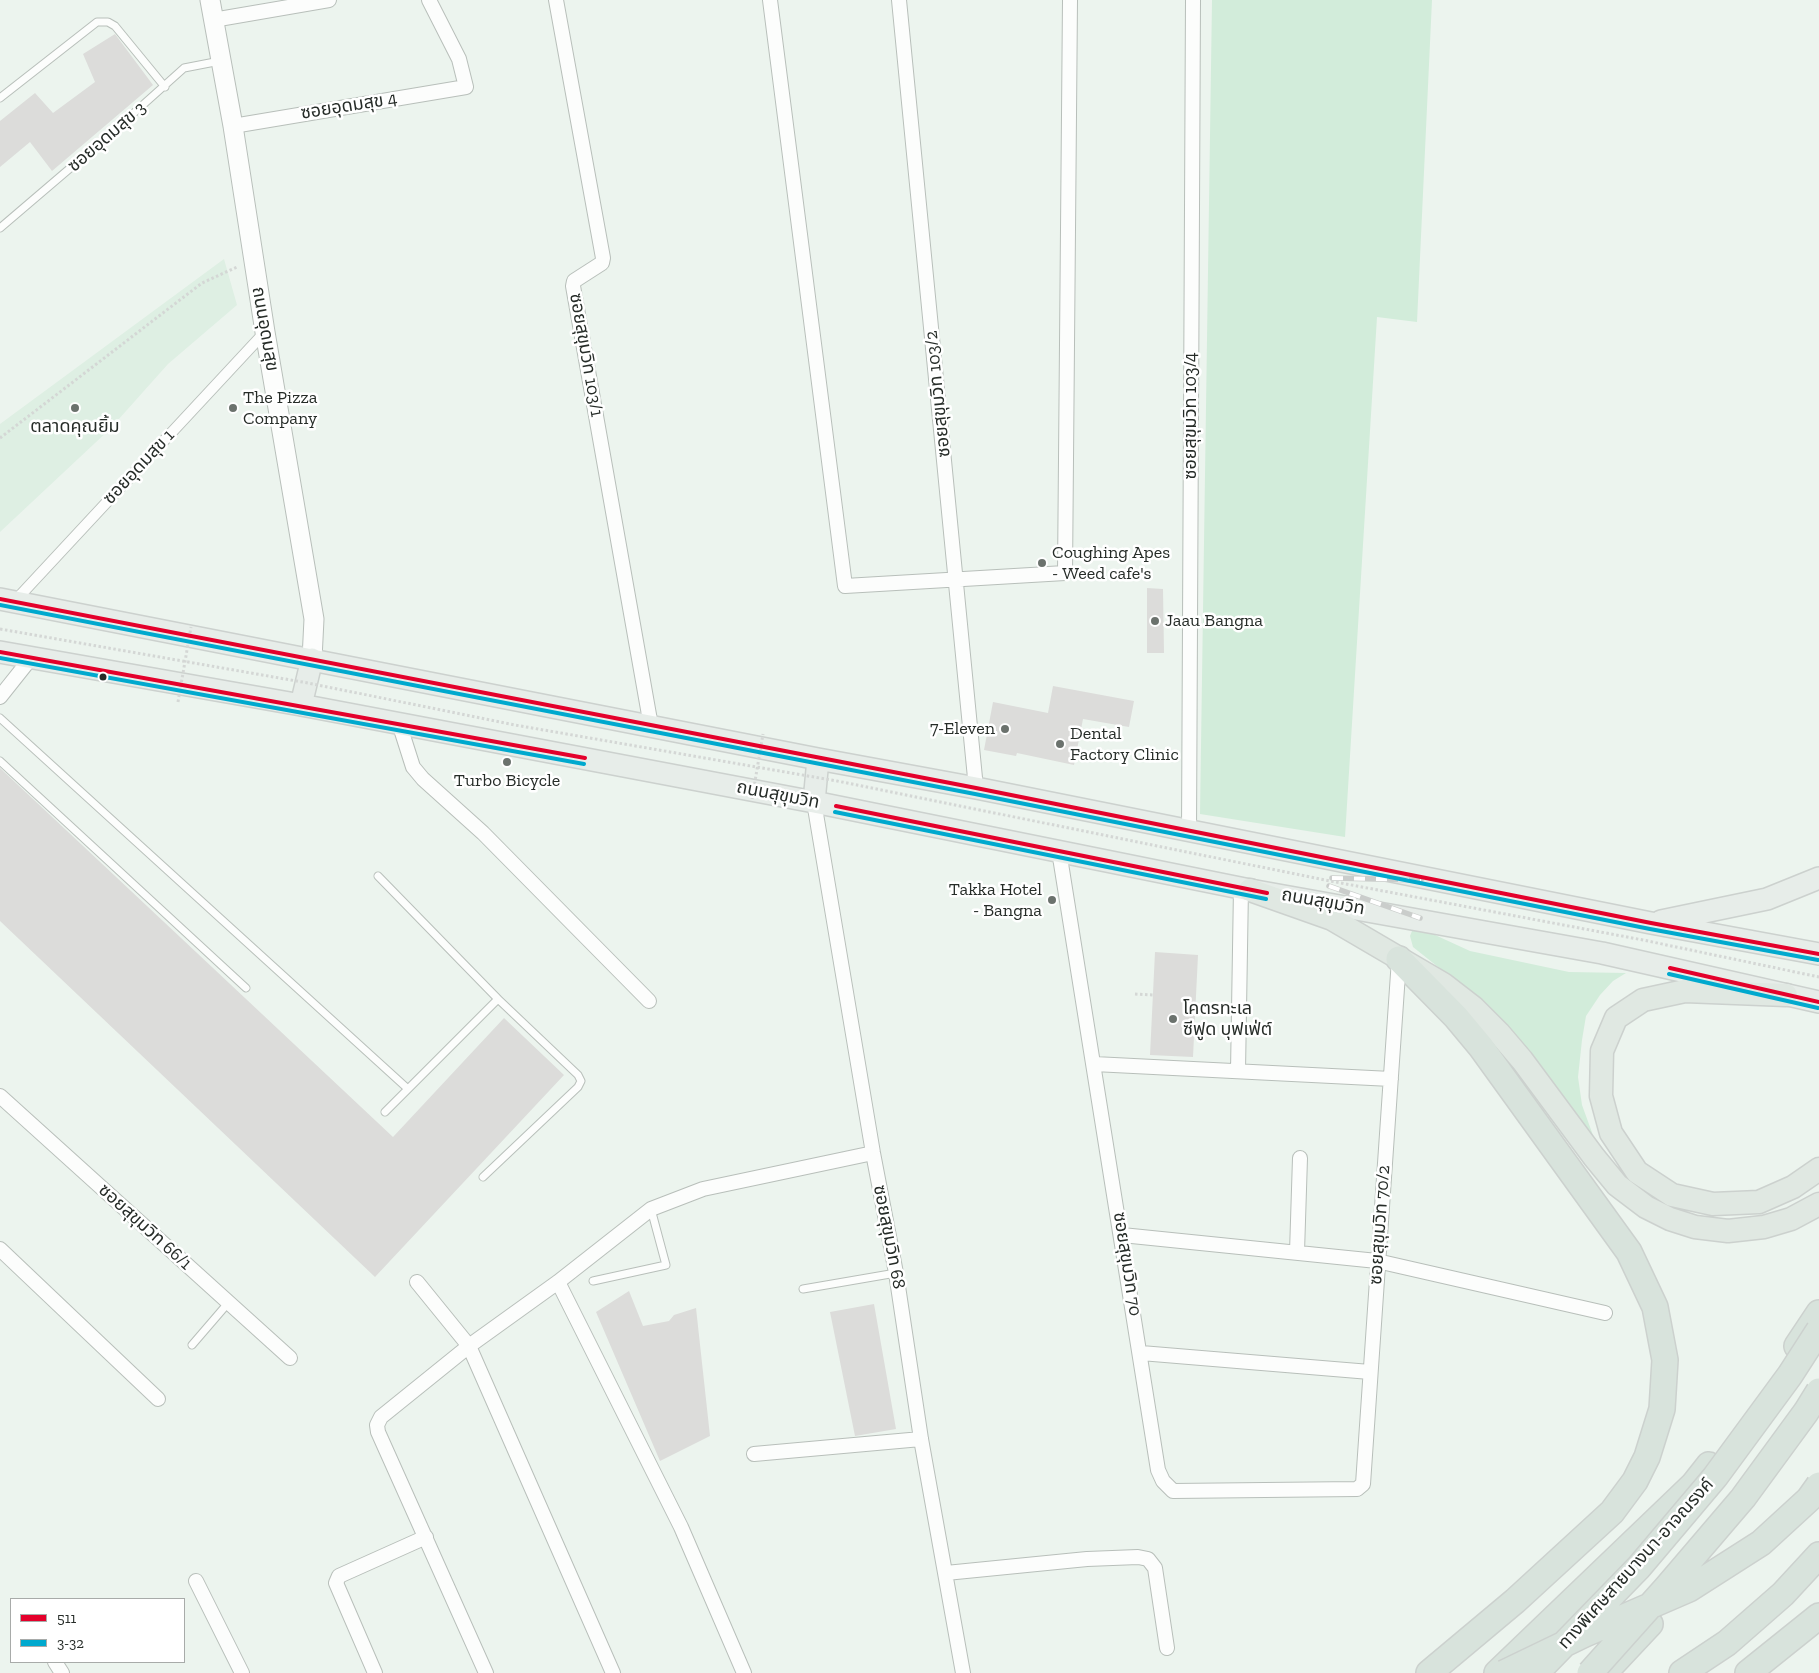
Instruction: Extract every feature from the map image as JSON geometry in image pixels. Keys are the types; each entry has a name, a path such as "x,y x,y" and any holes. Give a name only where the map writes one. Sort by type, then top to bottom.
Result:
{"highway":[{"path":"1245,888 1332,920 1443,984 1474,1008 1499,1033 1594,1158 1617,1185 1646,1207 1670,1219 1695,1227 1728,1230 1764,1227 1791,1219 1819,1204"},
{"path":"1398,959 1482,1047 1624,1245 1642,1277 1655,1307 1665,1360 1662,1409 1650,1449 1635,1481 1612,1512 1515,1601 1429,1673"},
{"path":"1786,995 1685,991 1643,1000 1616,1018 1602,1051 1600,1096 1611,1133 1637,1172 1672,1195 1713,1204 1759,1202 1793,1187 1819,1169"},
{"path":"1497,1673 1694,1484 1758,1404 1819,1313"},
{"name":"ทางพิเศษสายบางนา-อาจณรงค์","path":"1536,1673 1639,1567 1715,1477 1790,1375 1819,1330"},
{"name":"ทางพิเศษสายบางนา-อาจณรงค์","path":"1590,1673 1667,1588 1742,1498 1806,1412 1819,1391"},
{"path":"1604,1673 1620,1658 1739,1522 1819,1410"},
{"path":"1504,1673 1585,1634 1689,1589 1761,1543 1809,1499 1819,1485"},
{"path":"1682,1673 1727,1643 1783,1594 1819,1555"},
{"path":"1748,1673 1819,1616"}],"main road":[{"name":"ถนนอุดมสุข","path":"210,0 233,126 253,260 314,619 312,659"},
{"path":"7,600 818,759 976,788 1651,923 1819,954"},
{"name":"ถนนสุขุมวิท","path":"0,652 399,723 814,802 1218,883 1602,952 1819,1002"},
{"path":"301,705 312,659"},
{"path":"814,802 818,759"},
{"path":"1651,923 1767,899 1819,878"}],"street":[{"path":"213,20 329,0"},
{"name":"ซอยอุดมสุข 4","path":"233,126 466,87 459,59 429,0"},
{"name":"ซอยสุขุมวิท 103/1","path":"556,0 603,258 602,262 574,281 573,286 651,726"},
{"path":"770,0 846,586 1065,573 1070,0"},
{"name":"ซอยสุขุมวิท 103/2","path":"899,0 976,788"},
{"name":"ซอยสุขุมวิท 103/4","path":"1189,831 1193,0"},
{"name":"ซอยอุดมสุข 1","path":"7,600 265,332"},
{"path":"0,697 31,658"},
{"path":"399,723 413,767 418,773 483,833 649,1000"},
{"name":"ซอยสุขุมวิท 68","path":"814,802 873,1153 896,1273 921,1439 963,1673"},
{"name":"ซอยสุขุมวิท 70","path":"1059,851 1122,1234 1158,1470 1163,1481 1173,1491 1357,1489"},
{"path":"1238,1071 1245,888"},
{"name":"ซอยสุขุมวิท 70/2","path":"1357,1489 1363,1484 1398,959"},
{"path":"1094,1064 1391,1079"},
{"name":"ซอยสุขุมวิท 66/1","path":"0,1096 290,1358"},
{"path":"486,1673 377,1424 380,1418 470,1346 558,1282 651,1209 703,1189 873,1153"},
{"path":"1298,1252 1300,1158"},
{"path":"1122,1234 1377,1260 1605,1313"},
{"path":"0,1248 158,1399"},
{"path":"416,1282 470,1346 613,1673"},
{"path":"558,1282 681,1527 744,1673"},
{"path":"1141,1353 1370,1372"},
{"path":"754,1454 921,1439"},
{"path":"374,1673 336,1583 339,1576 426,1537"},
{"path":"946,1573 1087,1559 1138,1557 1148,1560 1156,1568 1166,1648"},
{"path":"196,1581 242,1673"}],"lane":[{"path":"0,98 97,22 108,22 115,26 165,86"},
{"name":"ซอยอุดมสุข 3","path":"0,228 184,68 220,61"},
{"path":"0,718 408,1090"},
{"path":"0,761 246,988"},
{"path":"378,876 498,1000 578,1075 581,1081 578,1087 483,1177"},
{"path":"385,1112 498,1000"},
{"path":"593,1281 666,1265 651,1209"},
{"path":"803,1289 896,1273"},
{"path":"192,1345 229,1302"}],"path":[{"path":"0,438 202,283 253,260"},
{"path":"178,702 191,627"},
{"path":"0,629 308,683 515,725 837,781 1316,878 1819,976"},
{"path":"752,799 763,734"},
{"path":"1135,994 1153,995"}],"shaded area":[{"path":"1212,0 1432,0 1417,322 1377,317 1345,837 1200,814"},
{"name":"ตลาดคุณยิ้ม","path":"224,259 237,305 168,364 110,429 0,532 0,424"},
{"path":"1422,929 1470,951 1569,972 1626,973 1613,981 1600,995 1586,1016 1578,1077 1582,1105 1594,1138 1544,1071 1482,1002 1413,947 1410,936 1412,931"}],"building":[{"path":"115,34 153,85 52,171 30,142 0,167 0,121 35,93 53,113 95,82 83,54"},
{"name":"Jaau Bangna","path":"1147,588 1163,589 1164,653 1147,653"},
{"path":"1053,686 1134,701 1129,727 1083,719 1074,765 1017,753 1016,756 984,750 993,702 1048,713"},
{"path":"0,768 393,1137 504,1018 564,1075 375,1277 0,921"},
{"name":"โคตรทะเล ซีฟูด บุฟเฟ่ต์","path":"1155,952 1198,955 1193,1057 1150,1055"},
{"path":"629,1291 643,1326 669,1321 674,1315 696,1308 710,1436 660,1461 596,1312"},
{"path":"874,1304 896,1429 855,1436 830,1312"}],"railway":[{"path":"1332,878 1421,880"},
{"path":"1329,886 1420,918"}],"transit line":[{"name":"511","path":"0,599 976,788 1651,923 1819,954"},
{"name":"3-32","path":"0,605 975,794 1650,929 1818,960"},
{"name":"511","path":"0,652 585,758"},
{"name":"3-32","path":"0,658 584,764"},
{"name":"511","path":"836,806 1267,893"},
{"name":"3-32","path":"835,812 1266,899"},
{"name":"511","path":"1670,968 1819,1002"},
{"name":"3-32","path":"1669,974 1818,1008"}],"place":[{"name":"ตลาดคุณยิ้ม","path":"75,408"},
{"name":"The Pizza Company","path":"233,408"},
{"name":"Coughing Apes - Weed cafe's","path":"1042,563"},
{"name":"Jaau Bangna","path":"1155,621"},
{"name":"7-Eleven","path":"1005,729"},
{"name":"Dental Factory Clinic","path":"1060,744"},
{"name":"Turbo Bicycle","path":"507,762"},
{"name":"Takka Hotel - Bangna","path":"1052,900"},
{"name":"โคตรทะเล ซีฟูด บุฟเฟ่ต์","path":"1173,1019"}]}
